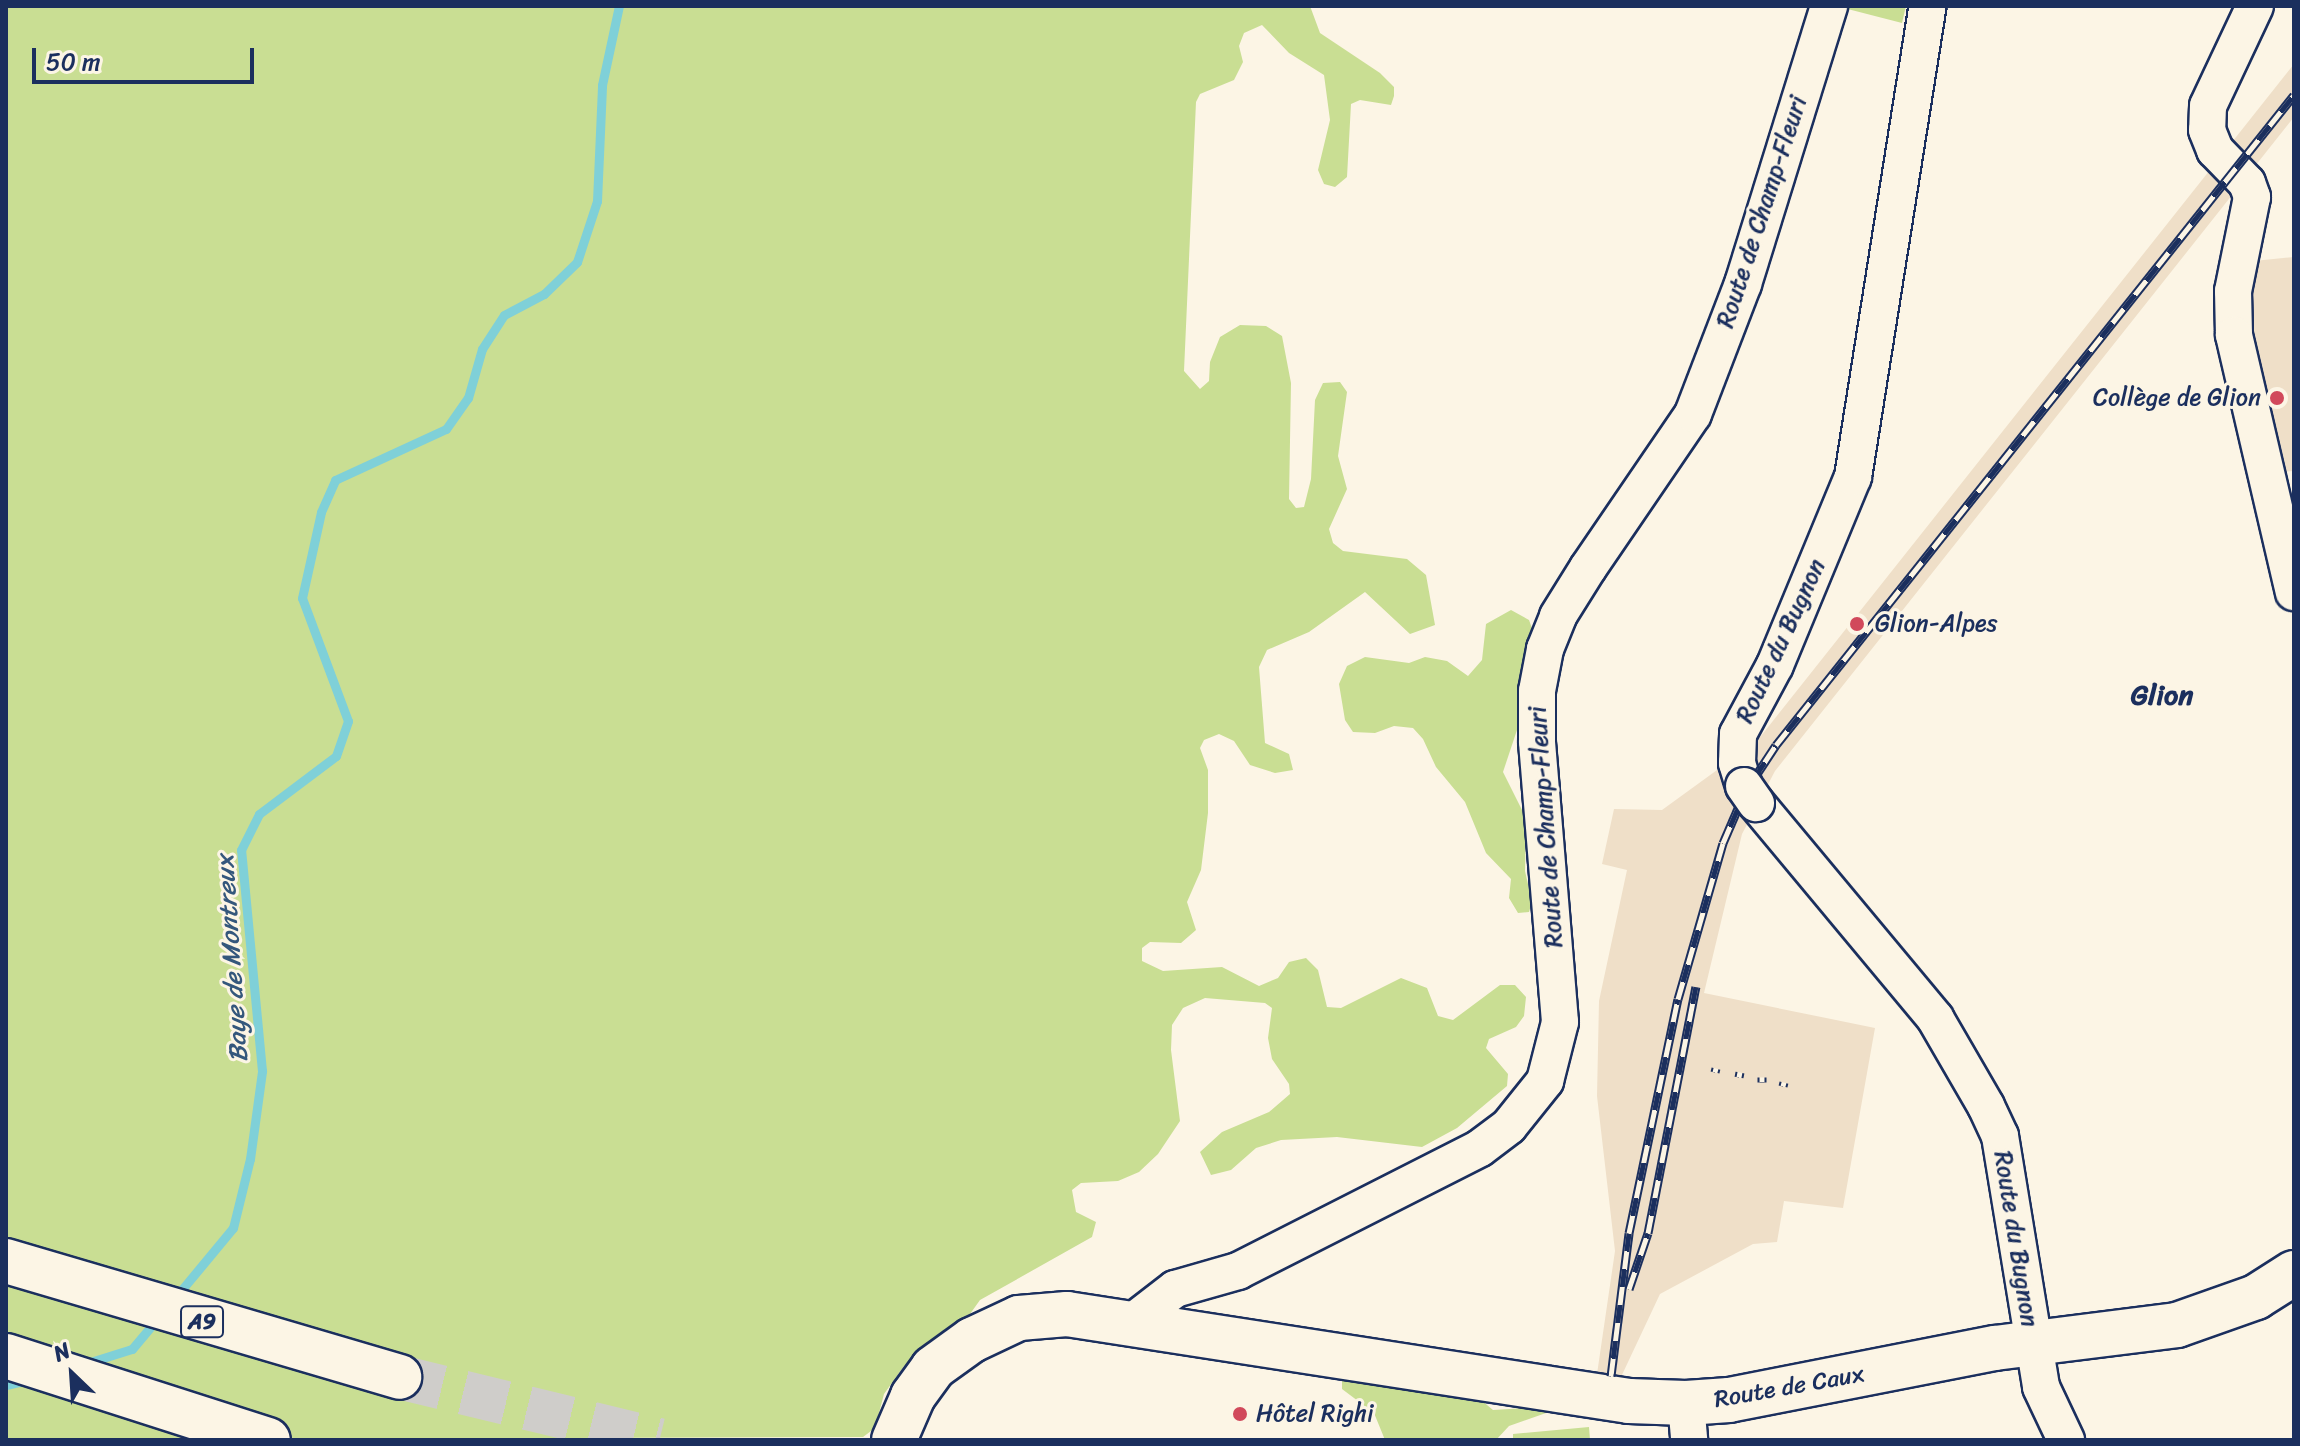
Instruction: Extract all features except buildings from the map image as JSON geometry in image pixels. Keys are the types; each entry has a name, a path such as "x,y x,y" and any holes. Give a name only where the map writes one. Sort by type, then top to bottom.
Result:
{"main road":[{"name":"A9","path":"6,1261 399,1377"},
{"name":"Route de Caux","path":"894,1440 913,1396 933,1368 972,1340 1019,1318 1067,1314 1131,1323 1629,1401 1688,1421 1729,1400 2032,1343 2191,1321 2256,1297 2294,1273"},
{"path":"6,1356 268,1440"}],"street":[{"name":"Route de Champ-Fleuri","path":"1131,1323 1175,1289 1238,1271 1480,1148 1509,1126 1545,1081 1560,1022 1537,741 1537,691 1545,649 1580,580 1693,414 1743,284 1829,6"},
{"name":"Route du Bugnon","path":"1928,6 1853,477 1775,665 1741,726 1736,748 1741,778 1779,829 1935,1018 1986,1106 2000,1136 2032,1343 2045,1400 2066,1440"},
{"path":"2255,6 2208,106 2207,130 2215,150 2247,183 2252,197 2233,291 2234,335 2294,592"}],"shaded area":[{"path":"2294,64 2294,117 1775,771 1742,834 1704,993 1875,1028 1843,1208 1784,1201 1777,1242 1753,1244 1660,1294 1621,1377 1597,1374 1615,1251 1597,1096 1599,1001 1627,870 1602,864 1614,809 1662,810 1757,741"},
{"name":"Collège de Glion","path":"2294,257 2294,471 2281,472 2241,324 2244,262"}],"green space":[{"path":"6,6 1310,6 1320,33 1380,73 1394,87 1391,105 1360,100 1351,104 1347,177 1335,187 1324,184 1318,170 1330,120 1324,75 1289,53 1262,25 1244,33 1239,46 1243,62 1234,80 1200,94 1196,102 1184,371 1200,389 1209,381 1210,362 1220,337 1240,325 1266,326 1282,336 1291,383 1289,499 1296,508 1304,507 1311,479 1315,400 1323,383 1340,382 1347,392 1338,456 1347,489 1329,529 1333,543 1343,551 1407,559 1426,575 1435,625 1410,634 1365,592 1309,632 1267,650 1259,667 1265,743 1289,754 1293,770 1275,773 1250,765 1234,741 1219,734 1204,740 1200,748 1208,770 1208,813 1201,870 1187,902 1196,930 1181,943 1150,942 1142,948 1142,961 1163,971 1222,967 1259,986 1278,978 1289,962 1306,958 1318,970 1327,1007 1341,1008 1401,978 1427,988 1438,1016 1453,1020 1500,985 1515,985 1526,997 1524,1016 1516,1027 1489,1039 1486,1048 1508,1074 1507,1086 1457,1128 1422,1147 1337,1137 1281,1140 1256,1148 1231,1170 1211,1175 1200,1152 1222,1132 1269,1112 1290,1094 1289,1084 1272,1059 1268,1038 1272,1008 1265,1003 1205,998 1183,1008 1172,1025 1171,1050 1180,1121 1158,1154 1139,1172 1118,1181 1081,1183 1072,1190 1076,1212 1096,1222 1092,1237 980,1300 955,1335 932,1354 904,1366 884,1394 875,1428 863,1437 6,1440"},
{"path":"1836,6 1906,6 1902,23"},
{"path":"1511,610 1529,620 1533,631 1527,700 1503,772 1526,818 1525,871 1532,902 1529,912 1518,913 1509,898 1511,879 1486,853 1465,802 1436,767 1423,739 1413,728 1394,726 1375,733 1353,732 1345,720 1339,684 1347,666 1365,657 1409,663 1425,657 1447,661 1468,676 1482,660 1486,624"},
{"path":"1351,1373 1475,1395 1493,1410 1543,1407 1546,1413 1509,1426 1496,1440 1385,1440 1374,1413 1342,1389 1342,1379"},
{"path":"1589,1427 1590,1440 1513,1440 1513,1434"}],"waterway":[{"name":"Baye de Montreux","path":"174,1299 233,1228 250,1159 262,1071 241,850 259,814 336,756 348,721 302,598 321,512 335,480 446,429 468,398 482,349 504,315 544,294 577,262 597,201 602,85 619,6"},
{"name":"Baye de Montreux","path":"84,1364 132,1349 157,1319"},
{"name":"Baye de Montreux","path":"6,1385 28,1380"}],"tunnel":[{"path":"399,1377 660,1440"}],"railway":[{"path":"1611,1376 1629,1233 1678,999 1723,843 1745,792 1776,745 2294,95"},
{"path":"1629,1289 1648,1233 1696,987"},
{"path":"1715,1072 1716,1068"},
{"path":"1739,1077 1740,1072"},
{"path":"1762,1077 1762,1082"},
{"path":"1783,1086 1784,1082"}],"place":[{"name":"Collège de Glion","path":"2277,398"},
{"name":"Glion-Alpes","path":"1857,624"},
{"name":"Hôtel Righi","path":"1240,1414"}],"district":[{"name":"Glion","path":"2162,695"}]}
